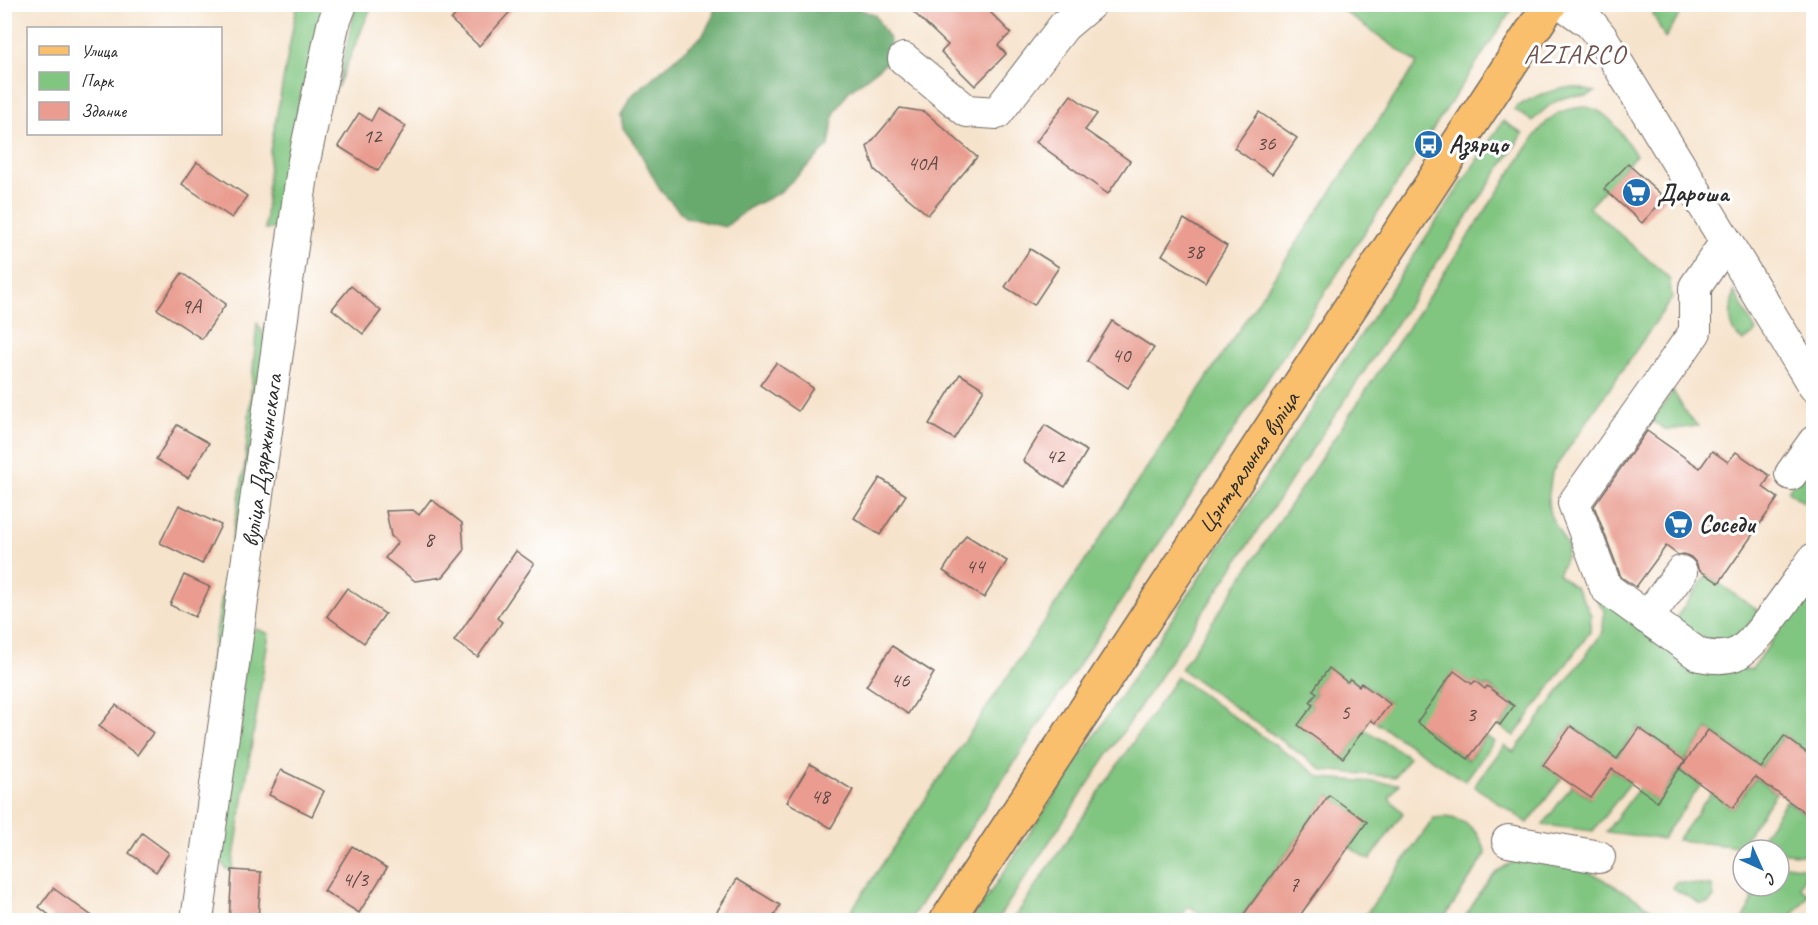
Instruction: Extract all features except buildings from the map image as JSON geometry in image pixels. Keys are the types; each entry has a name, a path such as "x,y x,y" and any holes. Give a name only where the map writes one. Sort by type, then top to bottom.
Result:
{"main road":[{"name":"Цэнтральная вуліца","path":"947,921 1550,4"}],"street":[{"name":"вуліца Дзяржынскага","path":"197,921 304,160 333,25 341,4"},
{"path":"904,59 967,111 997,113 1064,26 1090,4"},
{"path":"1563,4 1590,23 1602,38 1814,386"},
{"path":"1726,242 1695,287 1695,332 1574,503 1606,588 1699,655 1718,658 1737,654 1753,641 1814,559"},
{"path":"1791,474 1814,442"},
{"path":"1647,618 1681,572"},
{"path":"1508,841 1599,857"}],"green space":[{"path":"1660,4 1686,5 1665,38 1653,14"},
{"path":"297,5 327,5 298,112 278,221 275,229 265,229 270,151"},
{"path":"356,5 372,5 337,88"},
{"path":"715,5 803,5 820,12 849,5 875,15 890,41 887,62 848,92 834,114 829,146 779,193 749,208 725,227 685,217 661,191 637,147 623,128 621,116 630,97 703,35 713,16"},
{"path":"1335,5 1515,5 910,920 845,920 1417,63"},
{"path":"1573,87 1595,92 1586,96 1560,99 1532,121 1514,109 1542,94"},
{"path":"1586,107 1595,109 1609,119 1636,155 1589,207 1669,278 1672,298 1552,472 1548,501 1550,515 1568,547 1558,574 1577,589 1586,604 1591,616 1590,632 1514,736 1500,726 1515,706 1487,685 1485,688 1475,681 1472,684 1454,671 1438,692 1442,696 1438,707 1423,727 1468,760 1486,736 1494,742 1465,781 1375,722 1389,703 1362,683 1359,685 1350,678 1347,682 1329,668 1313,690 1316,693 1310,702 1313,705 1298,725 1343,758 1364,729 1409,757 1395,777 1323,770 1181,669 1535,136 1556,114 1569,109"},
{"path":"1503,121 1523,134 997,920 972,920"},
{"path":"1734,291 1756,331 1743,341 1732,325"},
{"path":"257,323 263,332 266,347 220,682 207,684 245,464"},
{"path":"1673,391 1687,415 1698,426 1667,430 1652,421"},
{"path":"1813,455 1813,509 1788,491"},
{"path":"1707,575 1760,612 1743,631 1732,639 1709,640 1674,620"},
{"path":"1813,584 1813,757 1784,735 1761,767 1708,729 1685,761 1638,727 1617,757 1571,725 1543,765 1562,778 1528,823 1474,786 1504,746 1514,752 1603,632 1604,611 1593,592 1704,672 1752,669"},
{"path":"257,629 269,634 232,870 226,869 219,856 249,633"},
{"path":"1177,677 1322,778 1399,784 1389,798 1403,813 1370,860 1349,847 1366,822 1329,795 1239,920 1209,920 1189,906 1178,920 1013,920"},
{"path":"1611,769 1631,782 1593,831 1543,825 1572,785 1590,798"},
{"path":"1680,769 1701,785 1662,839 1606,832 1639,788 1657,801"},
{"path":"1755,778 1776,793 1745,838 1731,838 1731,846 1677,840 1711,793 1733,808"},
{"path":"1786,801 1808,816 1813,809 1813,856 1791,853 1791,838 1761,838"},
{"path":"1446,817 1467,824 1481,840 1486,854 1443,920 1362,920 1434,818"},
{"path":"1531,858 1572,865 1585,870 1669,920 1463,920 1483,889 1498,872 1518,860"},
{"path":"1791,866 1808,868 1800,888 1809,895 1788,920 1743,920 1752,898 1791,898"},
{"path":"1676,882 1712,886 1714,897 1709,903 1701,904 1672,888"}],"place":[{"name":"Азярцо","path":"1428,144"},
{"name":"Дароша","path":"1636,193"},
{"name":"Соседи","path":"1678,524"}],"district":[{"name":"AZIARCO","path":"1575,54"}]}
